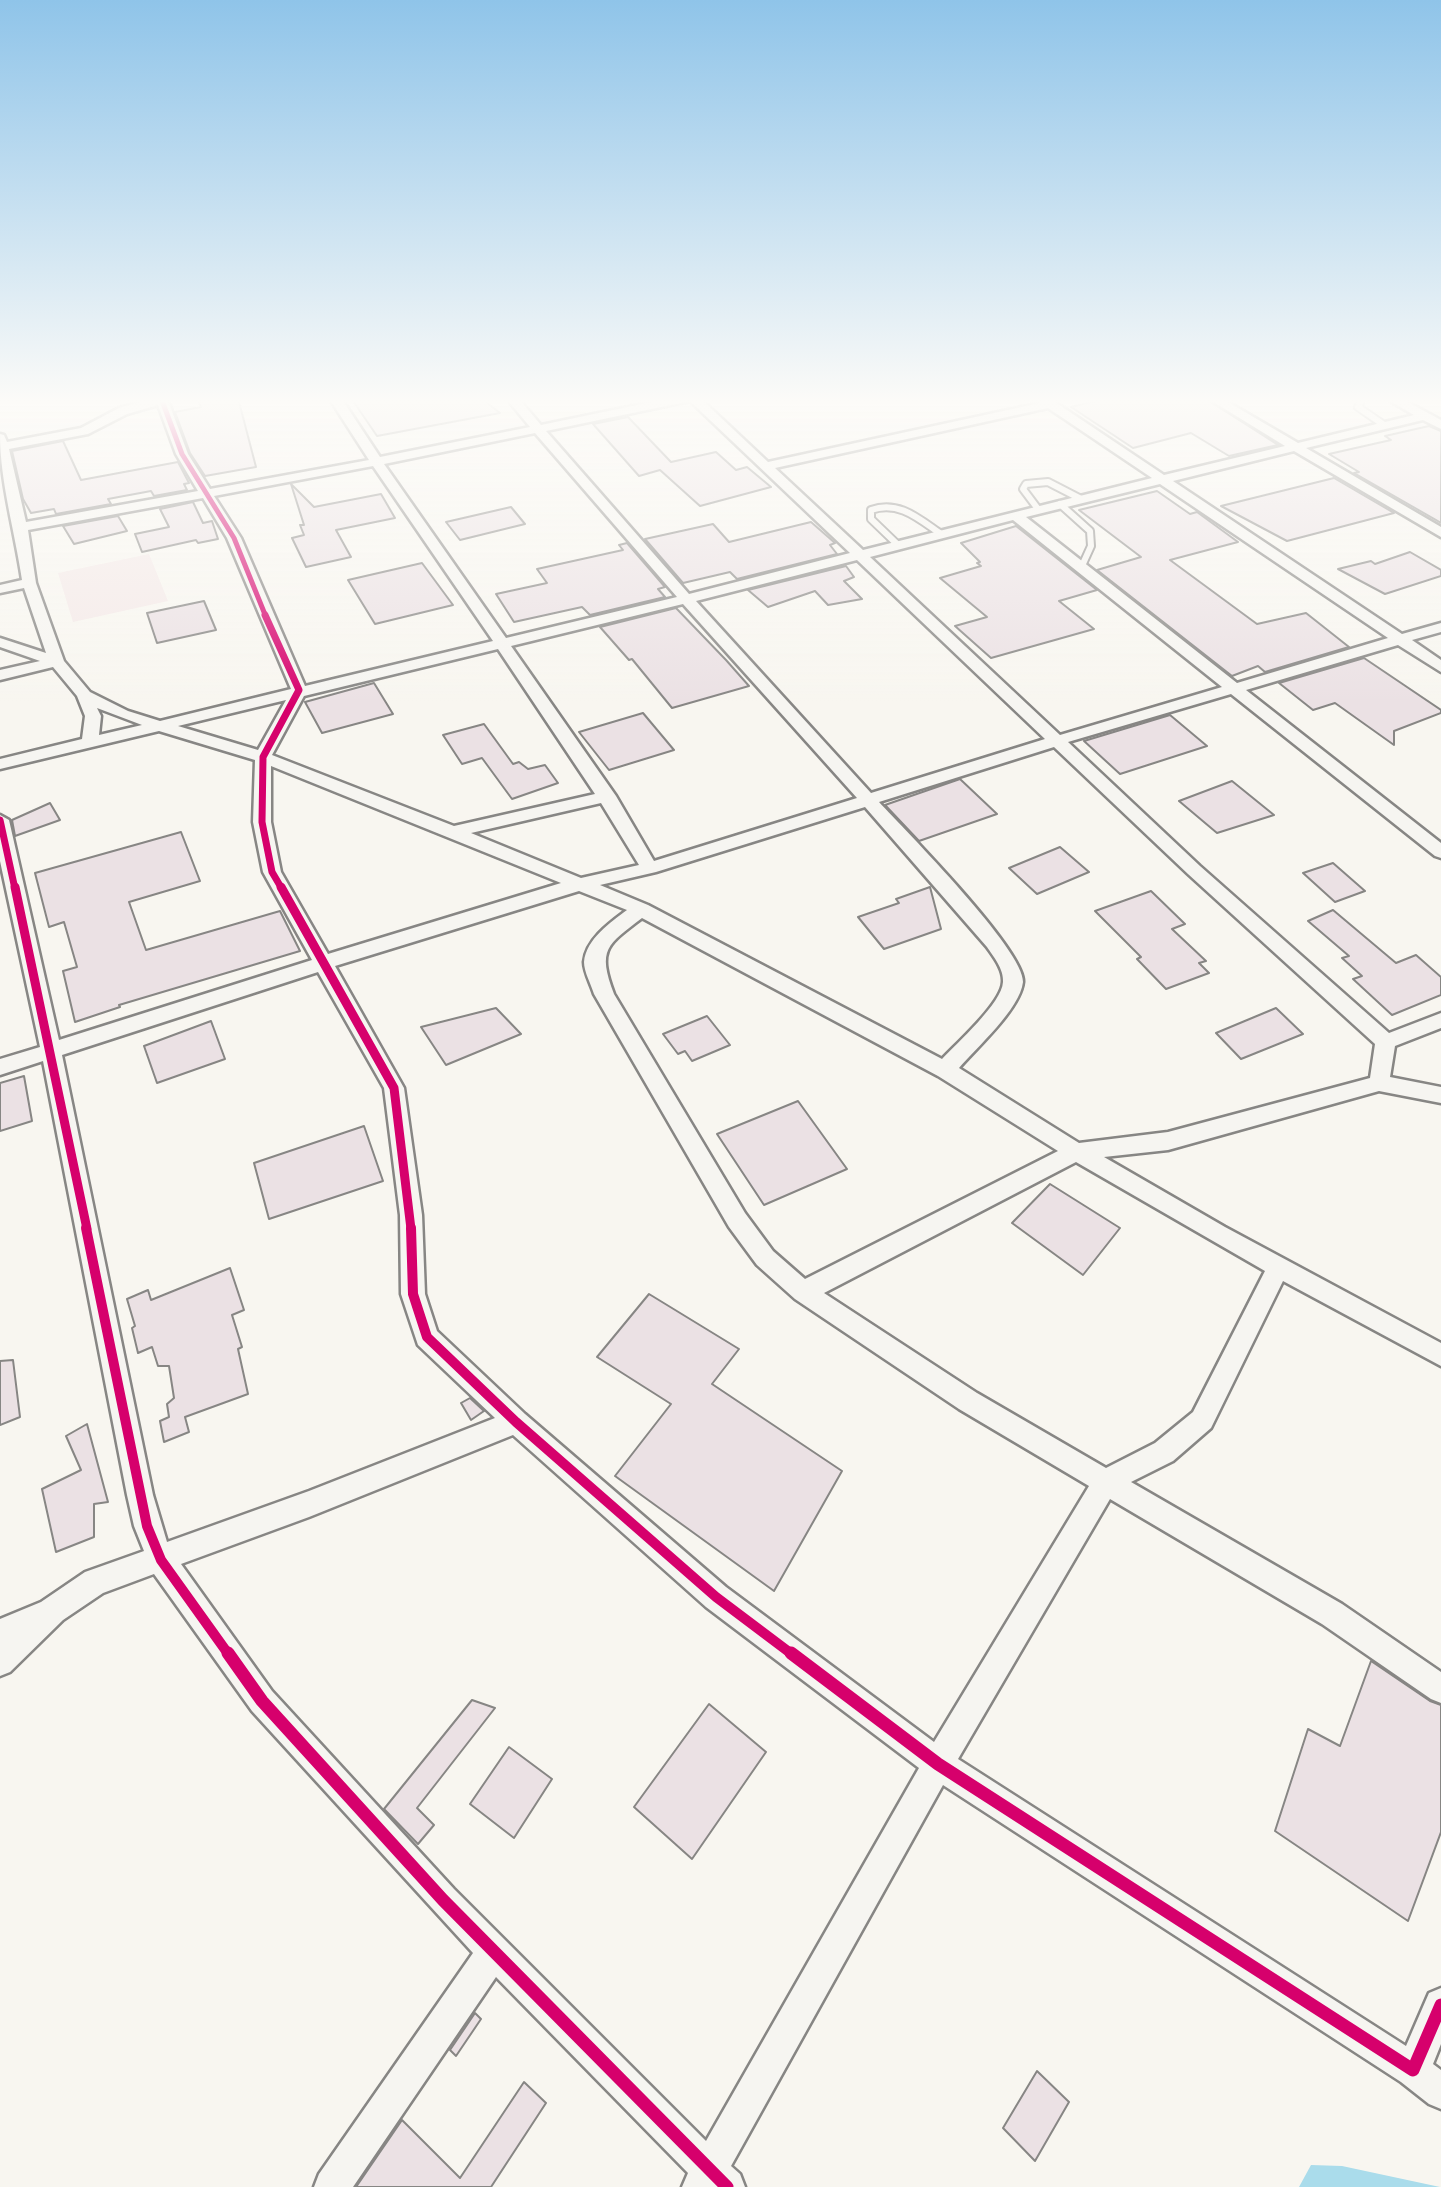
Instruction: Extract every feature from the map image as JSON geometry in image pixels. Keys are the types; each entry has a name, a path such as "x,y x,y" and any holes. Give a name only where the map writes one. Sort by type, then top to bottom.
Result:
{"street":[{"path":"15,500 29,583 57,662 84,695 93,716 90,742"},
{"path":"21,527 163,500"},
{"path":"210,500 234,538 299,690"},
{"path":"403,500 607,796 650,867"},
{"path":"601,500 869,799 994,942 1008,964 1013,982 1003,1005 945,1070"},
{"path":"802,500 1194,870 1386,1042"},
{"path":"0,764 687,598 1076,500"},
{"path":"1195,500 1441,667"},
{"path":"1385,500 1441,533"},
{"path":"1015,515 1441,852"},
{"path":"0,589 29,583"},
{"path":"0,1067 435,927 580,884 650,867 1059,740 1441,627"},
{"path":"0,642 57,662"},
{"path":"0,675 57,662"},
{"path":"299,690 262,758 262,822 272,872 394,1088 411,1215 413,1294 427,1337 516,1422 716,1597 938,1763 1413,2070 1441,2092"},
{"path":"84,695 122,714 157,727 262,758 641,909 945,1070 1076,1152 1278,1268 1441,1355"},
{"path":"453,832 607,796"},
{"path":"0,820 51,1052 140,1495 147,1526 160,1560 262,1700 443,1900 712,2181 938,1763 1106,1481 1164,1451 1202,1420 1278,1268"},
{"path":"641,909 611,934 599,949 594,963 604,994 737,1220 765,1258 803,1292 968,1401 1332,1614 1441,1689"},
{"path":"1386,1042 1441,1020"},
{"path":"1379,1083 1386,1042"},
{"path":"803,1292 1076,1152 1168,1141 1379,1083 1441,1095"},
{"path":"0,1633 53,1610 95,1582 160,1560 516,1422"},
{"path":"0,1662 53,1610"},
{"path":"332,2187 494,1951"},
{"path":"1413,2070 1441,2005"}],"lane":[{"path":"1031,500 1038,509"},
{"path":"1060,504 1087,526 1094,537 1092,551 1081,568"},
{"path":"898,545 871,519 872,510 891,505 904,510 941,534"}],"shaded area":[{"path":"149,554 168,601 73,622 58,573"}],"water":[{"path":"1311,2165 1342,2166 1440,2187 1299,2187"}],"building":[{"path":"24,500 109,500 111,504 56,514 54,509 31,513"},
{"path":"296,500 307,500 314,507 350,500 385,500 395,518 336,530 351,557 306,567 292,538 304,535 300,525 304,525"},
{"path":"693,500 722,500 700,506"},
{"path":"1120,500 1170,500 1190,514 1197,512 1238,542 1170,560 1257,624 1306,613 1349,647 1265,672 1258,666 1232,676 1097,570 1141,557 1079,510"},
{"path":"1245,500 1372,500 1394,513 1287,541 1221,506"},
{"path":"1401,500 1441,500 1441,523"},
{"path":"193,502 203,523 212,521 218,539 198,543 196,540 142,552 135,534 169,527 160,509"},
{"path":"511,507 525,524 460,540 446,522"},
{"path":"118,516 127,531 74,544 63,526"},
{"path":"811,522 835,543 830,545 837,554 737,579 730,572 683,583 645,539 713,524 729,542"},
{"path":"1016,526 1097,590 1059,601 1094,629 991,658 955,626 987,617 940,578 981,566 961,543"},
{"path":"627,543 665,587 658,589 665,597 590,615 582,607 514,622 496,594 547,583 537,569 623,550 619,545"},
{"path":"1410,552 1441,570 1441,576 1385,594 1338,569 1371,561 1375,564"},
{"path":"422,563 453,605 375,624 348,580"},
{"path":"846,566 854,577 844,581 862,599 828,605 815,591 768,607 748,590"},
{"path":"204,601 216,630 157,643 147,613"},
{"path":"676,608 749,686 672,708 632,659 629,660 600,627"},
{"path":"1364,658 1441,710 1441,713 1394,731 1394,745 1335,703 1313,710 1279,683"},
{"path":"374,683 393,714 322,733 305,702"},
{"path":"643,713 674,750 609,770 579,732"},
{"path":"1170,715 1207,746 1120,774 1084,741"},
{"path":"484,724 513,764 519,762 528,769 545,765 558,783 512,799 482,758 462,764 443,735"},
{"path":"960,779 997,814 919,841 885,805"},
{"path":"1232,781 1274,815 1217,833 1179,801"},
{"path":"50,803 60,820 15,836 12,820"},
{"path":"181,832 200,881 129,902 146,950 280,911 300,951 119,1005 120,1007 75,1022 63,971 77,967 64,922 49,927 35,873"},
{"path":"1060,847 1089,872 1037,894 1009,868"},
{"path":"1333,863 1365,891 1335,902 1303,873"},
{"path":"930,887 941,929 884,949 858,917 899,903 896,899"},
{"path":"1151,891 1185,924 1172,929 1206,961 1199,963 1209,973 1166,989 1137,959 1141,957 1095,911"},
{"path":"1333,910 1396,963 1416,955 1441,977 1441,995 1392,1015 1353,979 1362,976 1342,958 1349,956 1308,921"},
{"path":"496,1008 521,1034 446,1065 421,1027"},
{"path":"1276,1008 1303,1034 1241,1059 1216,1033"},
{"path":"707,1016 730,1045 692,1061 685,1051 678,1054 663,1034"},
{"path":"211,1021 225,1059 157,1083 144,1046"},
{"path":"24,1076 32,1121 0,1131 0,1083"},
{"path":"798,1101 847,1169 764,1205 717,1134"},
{"path":"364,1126 383,1181 269,1219 254,1163"},
{"path":"1050,1184 1120,1228 1083,1275 1012,1223"},
{"path":"230,1268 244,1310 232,1315 242,1347 238,1349 248,1394 185,1417 189,1432 164,1442 160,1421 169,1417 167,1404 174,1398 169,1366 158,1366 152,1347 138,1353 132,1328 135,1326 127,1299 148,1290 151,1300"},
{"path":"649,1294 739,1349 712,1384 842,1471 774,1591 615,1476 671,1404 597,1357"},
{"path":"13,1360 20,1417 0,1425 0,1361"},
{"path":"470,1398 484,1411 471,1420 461,1403"},
{"path":"87,1424 108,1502 94,1504 94,1537 56,1552 42,1489 81,1470 66,1436"},
{"path":"1371,1661 1430,1701 1441,1705 1441,1832 1408,1921 1275,1831 1308,1729 1340,1746"},
{"path":"472,1700 495,1708 417,1808 434,1825 418,1844 384,1809"},
{"path":"709,1704 766,1752 692,1859 634,1807"},
{"path":"509,1747 552,1779 514,1838 470,1804"},
{"path":"475,2013 481,2019 456,2056 450,2050"},
{"path":"1037,2071 1069,2102 1035,2161 1003,2128"},
{"path":"524,2082 546,2103 491,2187 356,2187 402,2120 460,2178"}],"cycle path":[{"path":"211,500 234,538 299,690 263,757 262,822 272,872 394,1088 411,1215 413,1294 427,1337 516,1422 716,1597 938,1764 1413,2070 1441,2005"},
{"path":"0,820 51,1052 140,1495 147,1526 161,1560 262,1701 443,1900 727,2187"}]}
